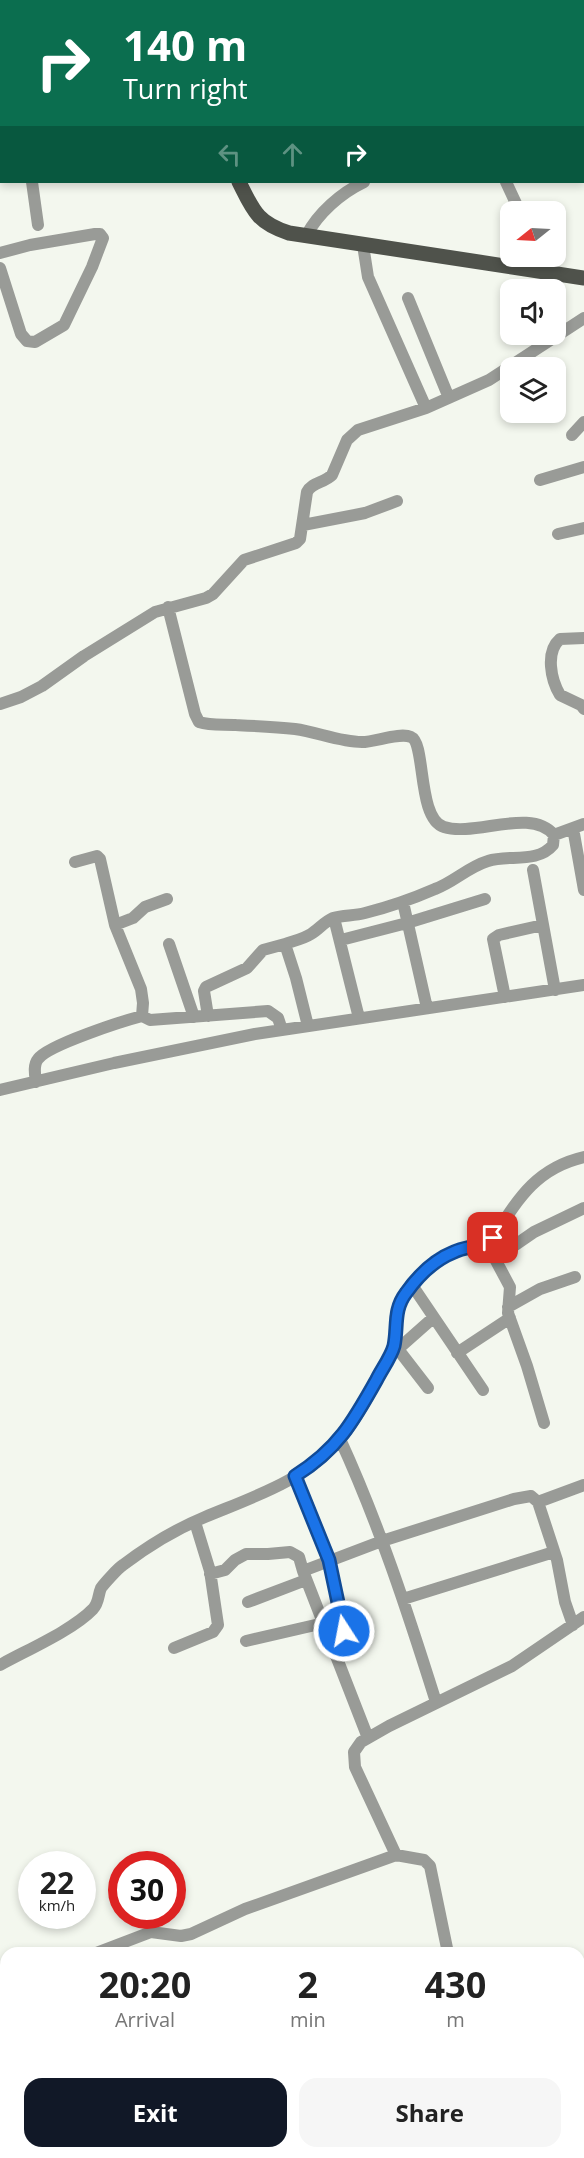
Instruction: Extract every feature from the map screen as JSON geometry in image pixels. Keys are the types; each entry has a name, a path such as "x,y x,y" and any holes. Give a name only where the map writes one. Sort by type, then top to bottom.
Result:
{"main road":[{"path":"240,183 255,213 272,227 290,233 584,278"}],"street":[{"path":"32,183 38,225"},
{"path":"306,236 322,213 362,183"},
{"path":"506,183 515,201"},
{"path":"0,253 30,245 95,234 100,234 103,238 64,326 35,342 27,341 21,334 0,268"},
{"path":"363,245 368,277 426,408"},
{"path":"540,267 542,272"},
{"path":"408,298 449,398"},
{"path":"0,704 21,697 42,686 155,612 213,594 243,560 296,543 300,539 307,492 310,487 332,475 347,440 358,430 426,408 489,380 584,318"},
{"path":"572,435 584,422"},
{"path":"540,480 584,467"},
{"path":"303,525 365,513 397,501"},
{"path":"558,534 584,528"},
{"path":"168,607 199,722 292,729 362,742 402,736 412,737 418,749 424,790 434,817 440,825 463,829 502,824 536,824 546,828 554,836"},
{"path":"584,638 558,640 552,651 551,668 560,695 576,702 584,709"},
{"path":"554,836 578,826 584,890"},
{"path":"208,1016 204,991 206,987 247,968 263,950 310,935 325,922 334,918 349,914 362,914 403,903 439,888 461,873 484,862 499,858 538,855 553,845 554,836"},
{"path":"75,862 99,856 110,895 115,925 141,989 142,1016"},
{"path":"532,870 555,990"},
{"path":"341,940 407,923 485,898"},
{"path":"115,925 135,916 145,907 167,899"},
{"path":"403,903 427,1008"},
{"path":"334,918 359,1018"},
{"path":"505,997 493,939 499,935 543,925"},
{"path":"169,944 194,1017"},
{"path":"285,944 308,1026"},
{"path":"0,1090 131,1060 282,1030 584,987"},
{"path":"36,1082 35,1065 42,1055 100,1029 142,1016 150,1020 268,1011 278,1018 282,1030"},
{"path":"428,1388 396,1347 396,1313 404,1296 423,1272 447,1255 493,1238 538,1178 562,1164 584,1157"},
{"path":"495,1259 534,1232 584,1209"},
{"path":"486,1242 510,1287 509,1312 544,1423"},
{"path":"457,1353 540,1289 575,1277"},
{"path":"412,1286 483,1390"},
{"path":"0,1665 61,1632 93,1610 102,1587 121,1566 154,1544 195,1522 260,1496 310,1466 340,1439 366,1400 396,1347 433,1318"},
{"path":"340,1439 382,1541 436,1702"},
{"path":"295,1476 329,1560 345,1627 342,1633 328,1636"},
{"path":"538,1503 584,1485"},
{"path":"248,1602 305,1576 329,1560 514,1499 531,1496 538,1503 554,1552 565,1602 573,1625"},
{"path":"174,1648 213,1632 217,1628 218,1620 210,1574 195,1522"},
{"path":"210,1574 228,1568 240,1556 253,1553 294,1552 298,1557 368,1738"},
{"path":"403,1599 554,1552"},
{"path":"396,1855 355,1767 356,1748 368,1738 436,1702 512,1666 584,1617"},
{"path":"246,1641 324,1623"},
{"path":"111,1947 150,1932 182,1936 191,1934 245,1909 396,1855 424,1860 430,1866 447,1947"}],"route":[{"path":"344,1631 345,1627 329,1560 295,1476 326,1453 340,1439 366,1400 394,1347 396,1313 399,1305 423,1272 455,1251 493,1238"}]}
